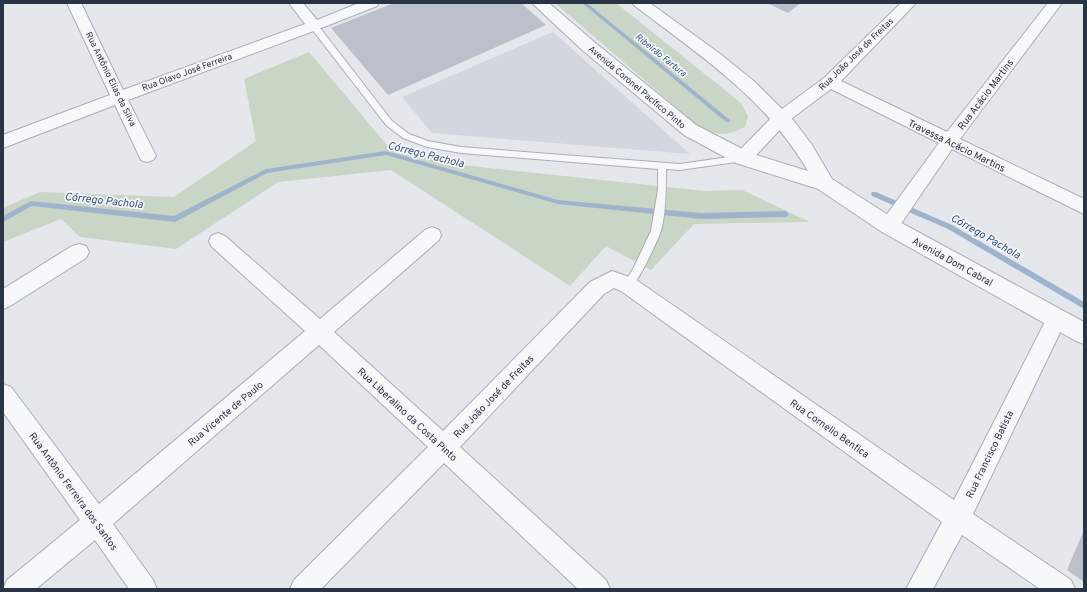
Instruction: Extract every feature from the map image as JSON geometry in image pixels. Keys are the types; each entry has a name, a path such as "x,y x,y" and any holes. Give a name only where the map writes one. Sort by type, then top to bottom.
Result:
{"street":[{"name":"Rua Antônio Elias da Silva","path":"74,3 147,156"},
{"path":"296,3 314,26"},
{"name":"Rua Olavo José Ferreira","path":"3,142 372,3"},
{"name":"Avenida Coronel Pacífico Pinto","path":"540,3 587,45 690,130 743,158 825,184"},
{"path":"640,3 726,67 758,95 781,118 809,155 825,184"},
{"name":"Rua João José de Freitas","path":"743,158 781,118 830,82 909,3"},
{"name":"Rua Acácio Martins","path":"892,221 949,142 1055,3"},
{"name":"Travessa Acácio Martins","path":"830,82 949,142 1084,207"},
{"name":"Avenida Dom Cabral","path":"825,184 892,221 1084,334"},
{"name":"Rua Vicente de Paulo","path":"16,589 97,522 432,235"},
{"name":"Rua Liberalino da Costa Pinto","path":"218,241 320,332 597,589"},
{"path":"3,300 79,252"},
{"name":"Rua Cornelio Benfica","path":"597,288 612,279 628,285 958,518 1062,589"},
{"name":"Rua João José de Freitas","path":"303,589 444,447 597,288"},
{"name":"Rua Francisco Batista","path":"918,589 958,518 1057,318"},
{"name":"Rua Antônio Ferreira dos Santos","path":"3,394 144,589"}],"lane":[{"path":"314,26 389,123 406,136 427,144 461,150 662,166 686,166 743,158"},
{"path":"628,285 637,272 656,231 662,190 662,166"}],"shaded area":[{"path":"553,32 690,154 432,133 402,97"}],"green space":[{"path":"555,3 616,3 741,103 748,116 745,127 722,134 700,128"},
{"path":"309,52 386,144 453,164 704,191 742,190 810,222 694,224 651,270 606,246 570,286 391,170 278,182 176,249 80,237 61,219 3,242 3,208 40,192 174,197 256,141 244,79"}],"building":[{"path":"394,3 521,3 546,25 388,95 331,28"},
{"path":"767,3 801,3 788,13"},
{"path":"1083,532 1084,533 1084,582 1067,570"}],"waterway":[{"name":"Ribeirão Fartura","path":"584,3 728,121"},
{"name":"Córrego Pachola","path":"3,219 31,203 175,219 266,171 386,153 558,202 701,216 786,214"},
{"name":"Córrego Pachola","path":"874,194 950,227 1084,306"}]}
